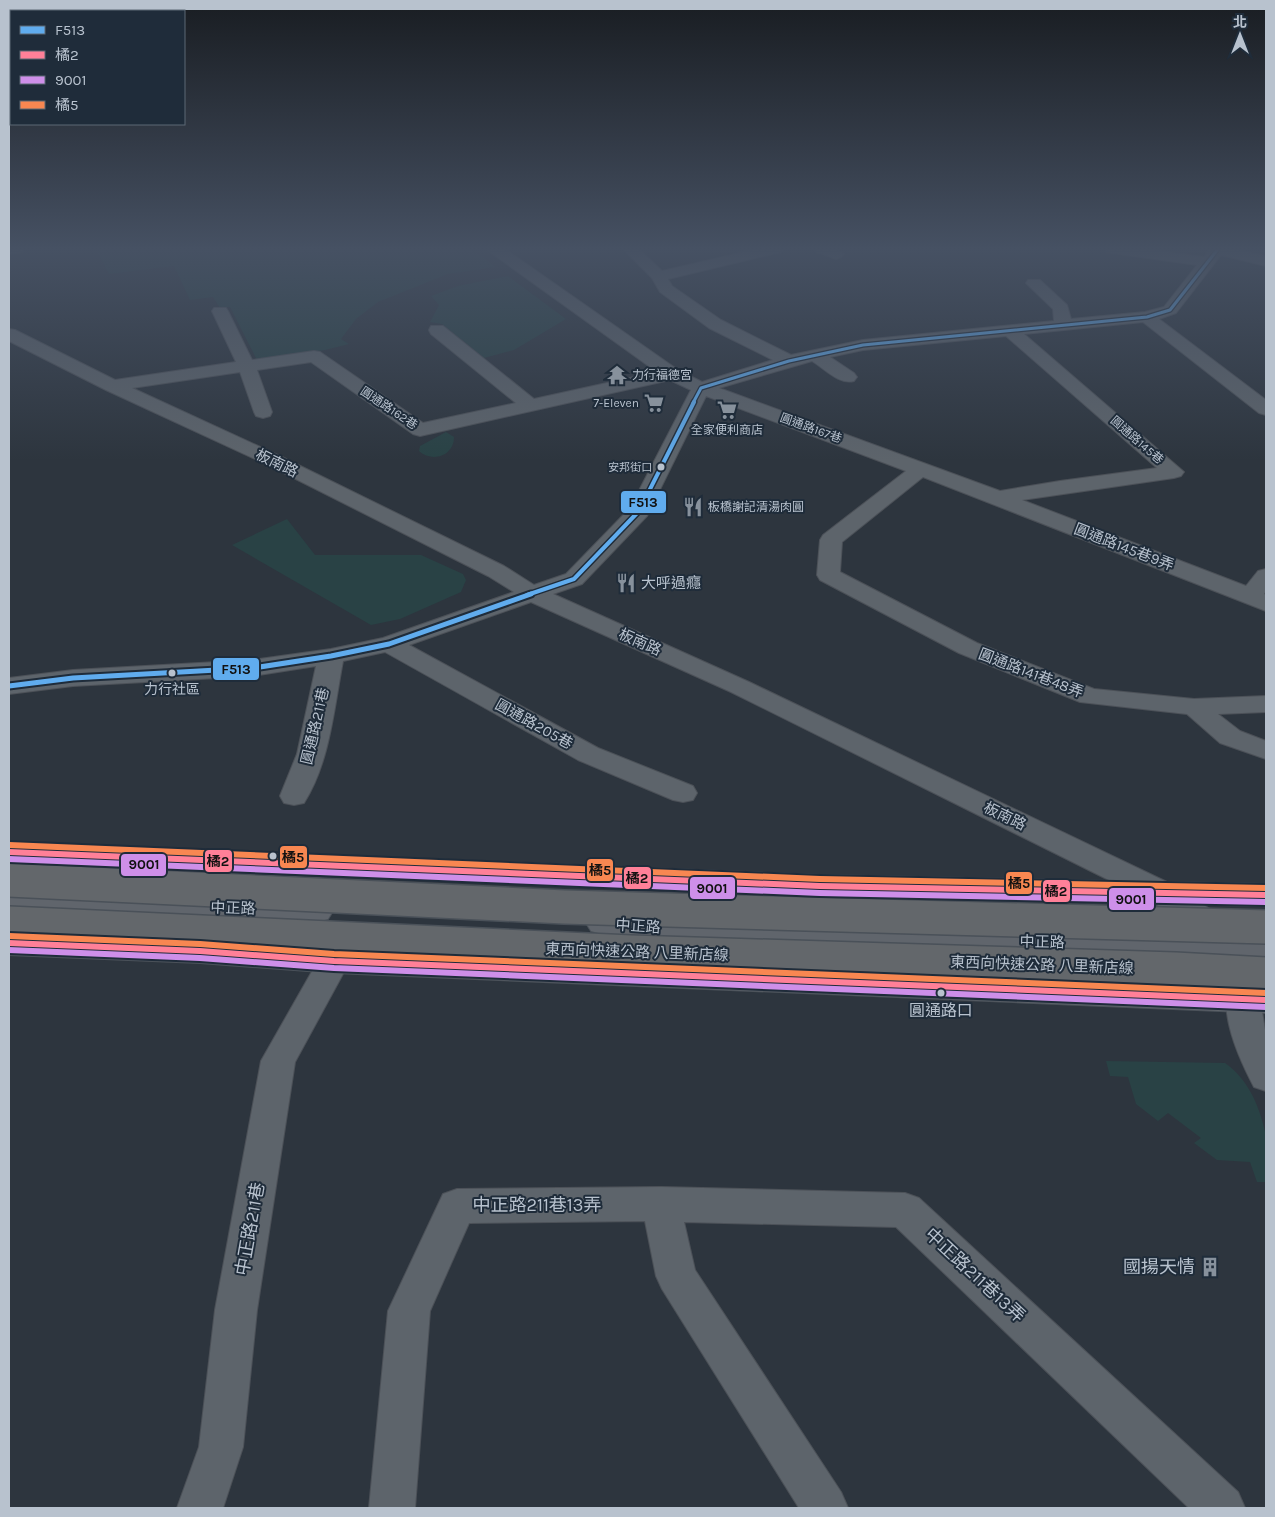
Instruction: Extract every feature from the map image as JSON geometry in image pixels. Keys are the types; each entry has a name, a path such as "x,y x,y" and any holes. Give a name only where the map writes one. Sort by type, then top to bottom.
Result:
{"highway":[{"path":"9,880 564,907 1263,952"},
{"name":"東西向快速公路 八里新店線","path":"9,923 621,952 1165,968 1263,952"}],"main road":[{"path":"9,852 820,886 1266,895"},
{"name":"中正路","path":"9,900 614,924 825,938 1122,943 1263,952"},
{"path":"9,943 200,951 334,961 1254,1000"}],"street":[{"path":"224,320 247,367 263,412"},
{"name":"圓通路167巷","path":"595,320 672,374 701,388 998,498"},
{"path":"709,320 789,361"},
{"path":"1062,320 1063,326"},
{"path":"9,686 73,678 254,668 331,656 389,644 574,579 639,511 701,388 789,361 863,345 1128,320"},
{"path":"1149,320 1266,409"},
{"path":"436,330 529,404"},
{"name":"圓通路145巷","path":"998,498 1060,487 1174,472 1010,331"},
{"name":"板南路","path":"9,334 112,386 274,461 496,571 531,593 740,687 1160,892 1263,952"},
{"path":"815,355 848,377"},
{"name":"圓通路162巷","path":"112,386 314,356 420,430 529,404 599,391 672,374"},
{"name":"圓通路141巷48弄","path":"921,469 831,540 828,575 968,648 1089,696 1194,707 1266,704"},
{"name":"圓通路145巷9弄","path":"998,498 1258,600"},
{"path":"1258,600 1266,576"},
{"name":"圓通路205巷","path":"389,644 588,754 683,793"},
{"name":"圓通路211巷","path":"294,796 312,754 331,656"},
{"path":"1194,707 1230,737 1266,751"},
{"path":"1263,952 1248,1036 1266,1077"},
{"name":"中正路211巷","path":"200,1508 221,1447 236,1310 278,1061 334,961"},
{"path":"661,1204 676,1276 825,1508"},
{"name":"中正路211巷13弄","path":"392,1508 409,1311 457,1206 661,1204 905,1210 1222,1508"}],"green space":[{"path":"237,320 355,320 341,339 349,344 325,350 257,360"},
{"path":"431,320 565,320 514,350 484,358 442,324 430,322"},
{"path":"446,432 454,437 453,444 446,453 441,456 430,457 419,451 420,446"},
{"path":"287,519 315,555 421,555 463,574 466,580 461,592 400,619 371,625 232,545"},
{"path":"1106,1061 1225,1063 1247,1086 1257,1105 1264,1125 1267,1141 1266,1182 1257,1182 1250,1162 1217,1160 1194,1143 1201,1138 1168,1113 1158,1121 1136,1104 1128,1077 1110,1076"}],"transit line":[{"name":"F513","path":"9,686 73,678 253,668 331,656 389,644 574,579 639,511 701,388 789,361 863,345 1119,320"},
{"name":"橘5","path":"9,845 820,879 1266,888"},
{"name":"橘2","path":"9,852 820,886 1266,895"},
{"name":"9001","path":"9,859 820,893 1266,902"},
{"name":"橘5","path":"9,936 200,944 334,954 1266,993"},
{"name":"橘2","path":"9,943 200,951 334,961 1266,1000"},
{"name":"9001","path":"9,950 200,958 334,968 1266,1007"}],"place":[{"name":"力行福德宮","path":"617,375"},
{"name":"7-Eleven","path":"654,403"},
{"name":"全家便利商店","path":"727,410"},
{"name":"安邦街口","path":"661,467"},
{"name":"板橋謝記清湯肉圓","path":"693,507"},
{"name":"大呼過癮","path":"626,583"},
{"name":"力行社區","path":"172,673"},
{"name":"圓通路口","path":"941,993"},
{"name":"國揚天情","path":"1210,1267"}]}
